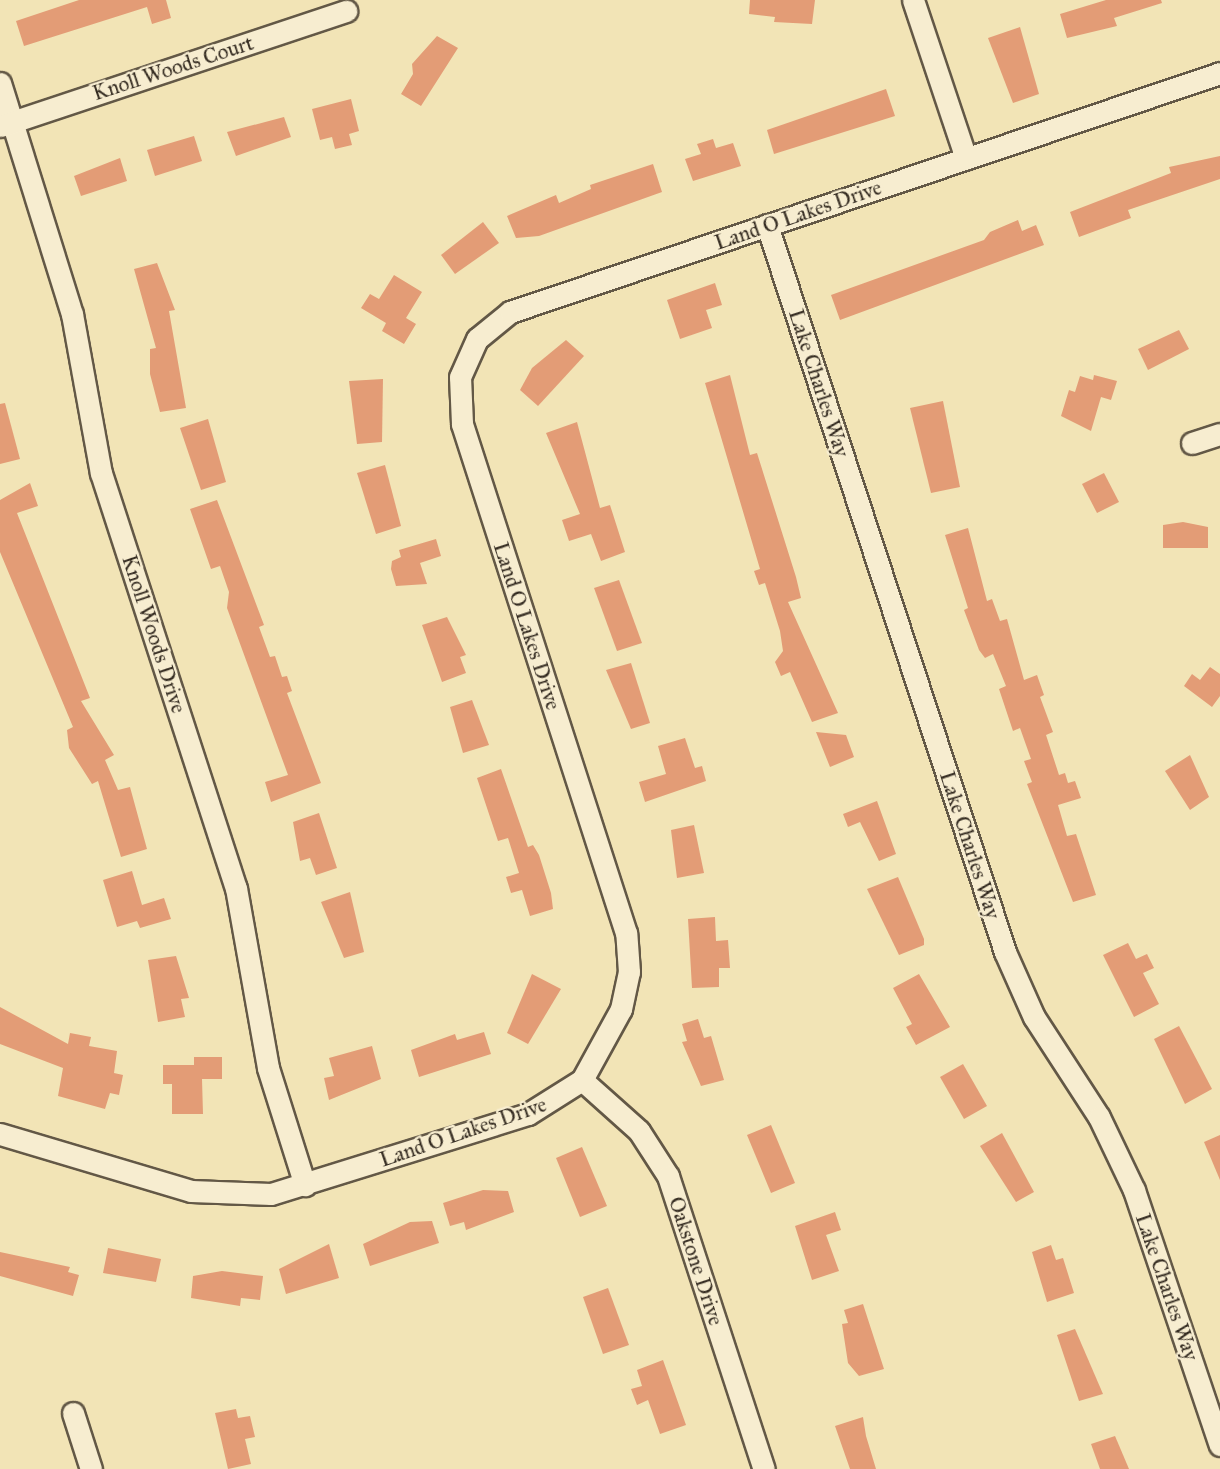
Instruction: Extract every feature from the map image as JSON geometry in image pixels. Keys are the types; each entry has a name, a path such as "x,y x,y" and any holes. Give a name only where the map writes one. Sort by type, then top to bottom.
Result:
{"street":[{"path":"913,0 966,158"},
{"name":"Knoll Woods Court","path":"6,124 346,10"},
{"name":"Land O Lakes Drive","path":"0,1134 191,1191 240,1196 305,1185 528,1114 582,1080 621,1009 628,972 626,933 462,424 460,377 477,339 510,312 1220,73"},
{"name":"Knoll Woods Drive","path":"0,82 6,124 72,314 101,473 236,888 268,1068 305,1185"},
{"name":"Lake Charles Way","path":"767,225 1005,952 1034,1017 1099,1117 1134,1190 1220,1444"},
{"path":"1191,443 1220,434"},
{"name":"Oakstone Drive","path":"582,1080 639,1131 668,1176 764,1469"},
{"path":"73,1413 91,1469"}],"building":[{"path":"79,0 166,0 171,18 152,24 147,7 24,46 16,21"},
{"path":"750,0 815,0 812,24 774,22 775,17 749,14"},
{"path":"1106,0 1161,0 1162,3 1114,18 1117,26 1067,38 1060,14"},
{"path":"1020,27 1039,94 1013,103 988,38"},
{"path":"437,36 458,48 421,106 401,94 413,74 412,64"},
{"path":"886,89 895,116 774,154 767,130"},
{"path":"351,99 359,131 349,134 352,145 335,149 332,137 320,140 312,109"},
{"path":"284,117 291,137 236,156 227,132"},
{"path":"194,136 202,161 155,176 147,150"},
{"path":"713,139 716,148 733,143 741,166 693,181 685,159 701,154 697,144"},
{"path":"1220,156 1220,179 1128,210 1131,218 1079,237 1070,212 1171,173 1169,167"},
{"path":"120,158 127,181 81,196 74,176"},
{"path":"653,164 662,192 539,236 516,238 507,216 556,195 559,203 591,189 590,185"},
{"path":"1018,220 1022,231 1036,225 1044,245 840,320 831,295 984,240 990,232"},
{"path":"483,222 499,243 455,274 441,255"},
{"path":"157,263 175,310 169,311 186,408 160,412 150,374 150,349 156,348 134,269"},
{"path":"394,275 422,292 406,318 416,324 404,344 382,331 386,323 361,308 370,294 379,299"},
{"path":"715,283 722,305 706,310 712,328 680,339 667,300"},
{"path":"1179,330 1189,349 1148,370 1138,349"},
{"path":"566,340 584,356 538,406 520,390 532,368"},
{"path":"730,375 750,455 757,453 796,577 801,598 788,602 838,713 812,722 790,672 781,676 775,662 783,651 780,631 765,583 759,585 754,571 760,569 705,383"},
{"path":"1094,375 1117,381 1111,400 1101,397 1091,431 1061,416 1069,390 1075,392 1080,376 1093,380"},
{"path":"383,379 382,442 357,444 349,381"},
{"path":"943,401 960,487 931,493 910,408"},
{"path":"5,403 20,459 0,464 0,404"},
{"path":"208,419 226,482 201,490 180,428"},
{"path":"577,422 600,508 610,505 625,552 601,561 591,534 569,541 562,520 580,514 546,433"},
{"path":"385,465 401,526 376,534 357,473"},
{"path":"1104,473 1119,502 1097,513 1082,484"},
{"path":"30,483 38,506 17,513 90,698 81,701 114,755 105,760 118,790 130,787 147,849 121,857 98,781 92,784 69,748 67,730 73,727 0,552 0,500"},
{"path":"217,500 264,625 259,627 270,657 275,656 282,677 287,676 292,691 287,693 321,783 271,802 265,782 288,775 227,608 229,592 220,566 211,569 190,509"},
{"path":"1183,522 1208,527 1208,548 1163,548 1163,525"},
{"path":"968,528 987,601 992,599 1000,621 1007,619 1024,680 1037,675 1044,695 1040,697 1053,732 1046,735 1059,775 1065,773 1068,783 1075,781 1081,798 1058,805 1067,836 1076,834 1096,895 1073,902 1027,784 1032,782 1024,761 1031,759 1020,728 1013,731 999,689 1006,686 993,654 985,658 979,650 964,610 968,608 945,535"},
{"path":"436,539 441,556 420,563 427,584 396,586 391,569 392,561 401,557 399,550"},
{"path":"619,580 642,643 617,651 594,588"},
{"path":"447,617 466,655 460,657 466,673 442,682 422,625"},
{"path":"631,663 650,723 631,729 606,670"},
{"path":"1210,667 1220,674 1220,696 1212,707 1184,686 1192,674 1200,680"},
{"path":"472,700 489,745 463,753 450,707"},
{"path":"816,732 846,735 854,757 830,767"},
{"path":"685,738 695,768 702,766 706,781 645,802 639,782 666,774 658,746"},
{"path":"1190,755 1209,797 1190,810 1165,771"},
{"path":"501,769 528,847 533,845 539,855 551,893 553,909 530,916 522,890 511,893 506,877 519,873 508,838 498,841 477,778"},
{"path":"877,801 896,854 879,861 860,822 848,827 843,814"},
{"path":"319,813 337,868 316,875 310,858 300,861 293,822"},
{"path":"694,825 704,873 677,878 671,830"},
{"path":"132,871 142,905 164,898 171,919 140,928 137,921 117,927 103,880"},
{"path":"898,877 924,939 924,945 899,955 867,889"},
{"path":"350,892 364,952 344,958 321,902"},
{"path":"715,917 716,941 728,940 730,968 719,968 719,987 692,988 688,919"},
{"path":"1128,943 1136,959 1147,954 1154,968 1143,973 1159,1004 1134,1017 1103,955"},
{"path":"176,956 189,998 181,999 185,1017 158,1022 148,960"},
{"path":"532,974 561,989 528,1044 507,1033"},
{"path":"919,974 950,1027 916,1045 906,1027 912,1024 893,988"},
{"path":"0,1007 68,1044 70,1033 91,1037 89,1046 117,1051 114,1073 123,1075 119,1095 110,1093 105,1109 58,1096 63,1068 0,1044"},
{"path":"698,1019 704,1038 711,1036 724,1080 701,1086 682,1042 687,1041 682,1024"},
{"path":"1179,1026 1212,1089 1185,1104 1154,1039"},
{"path":"484,1032 491,1054 419,1077 411,1050 455,1034 457,1040"},
{"path":"372,1046 381,1079 329,1100 324,1078 334,1076 329,1058"},
{"path":"194,1057 222,1057 222,1079 202,1079 203,1114 172,1114 172,1084 163,1084 163,1065 194,1065"},
{"path":"963,1064 987,1106 964,1119 940,1077"},
{"path":"771,1125 795,1183 771,1193 747,1135"},
{"path":"1002,1133 1034,1192 1016,1202 980,1146"},
{"path":"1220,1135 1220,1180 1204,1142"},
{"path":"582,1147 607,1206 580,1217 556,1158"},
{"path":"483,1190 508,1191 514,1212 466,1230 464,1222 450,1226 443,1203"},
{"path":"835,1212 841,1230 826,1235 839,1271 812,1280 795,1226"},
{"path":"432,1221 439,1243 370,1266 363,1244 410,1222"},
{"path":"329,1244 339,1278 286,1294 279,1269"},
{"path":"1051,1245 1056,1260 1063,1258 1074,1293 1047,1302 1032,1252"},
{"path":"108,1248 161,1259 156,1282 103,1273"},
{"path":"0,1252 70,1267 68,1272 79,1275 73,1296 0,1276"},
{"path":"222,1271 263,1276 260,1300 241,1298 240,1306 191,1298 193,1276"},
{"path":"608,1288 629,1345 603,1354 583,1297"},
{"path":"863,1304 884,1369 859,1376 848,1363 842,1324 848,1323 844,1310"},
{"path":"1075,1329 1103,1394 1079,1401 1057,1335"},
{"path":"663,1360 686,1425 660,1434 648,1400 637,1405 631,1389 642,1386 637,1370"},
{"path":"236,1409 238,1418 250,1416 255,1437 245,1439 251,1464 228,1469 215,1413"},
{"path":"863,1417 876,1469 850,1469 835,1426"},
{"path":"1115,1436 1129,1469 1100,1469 1091,1444"}]}
